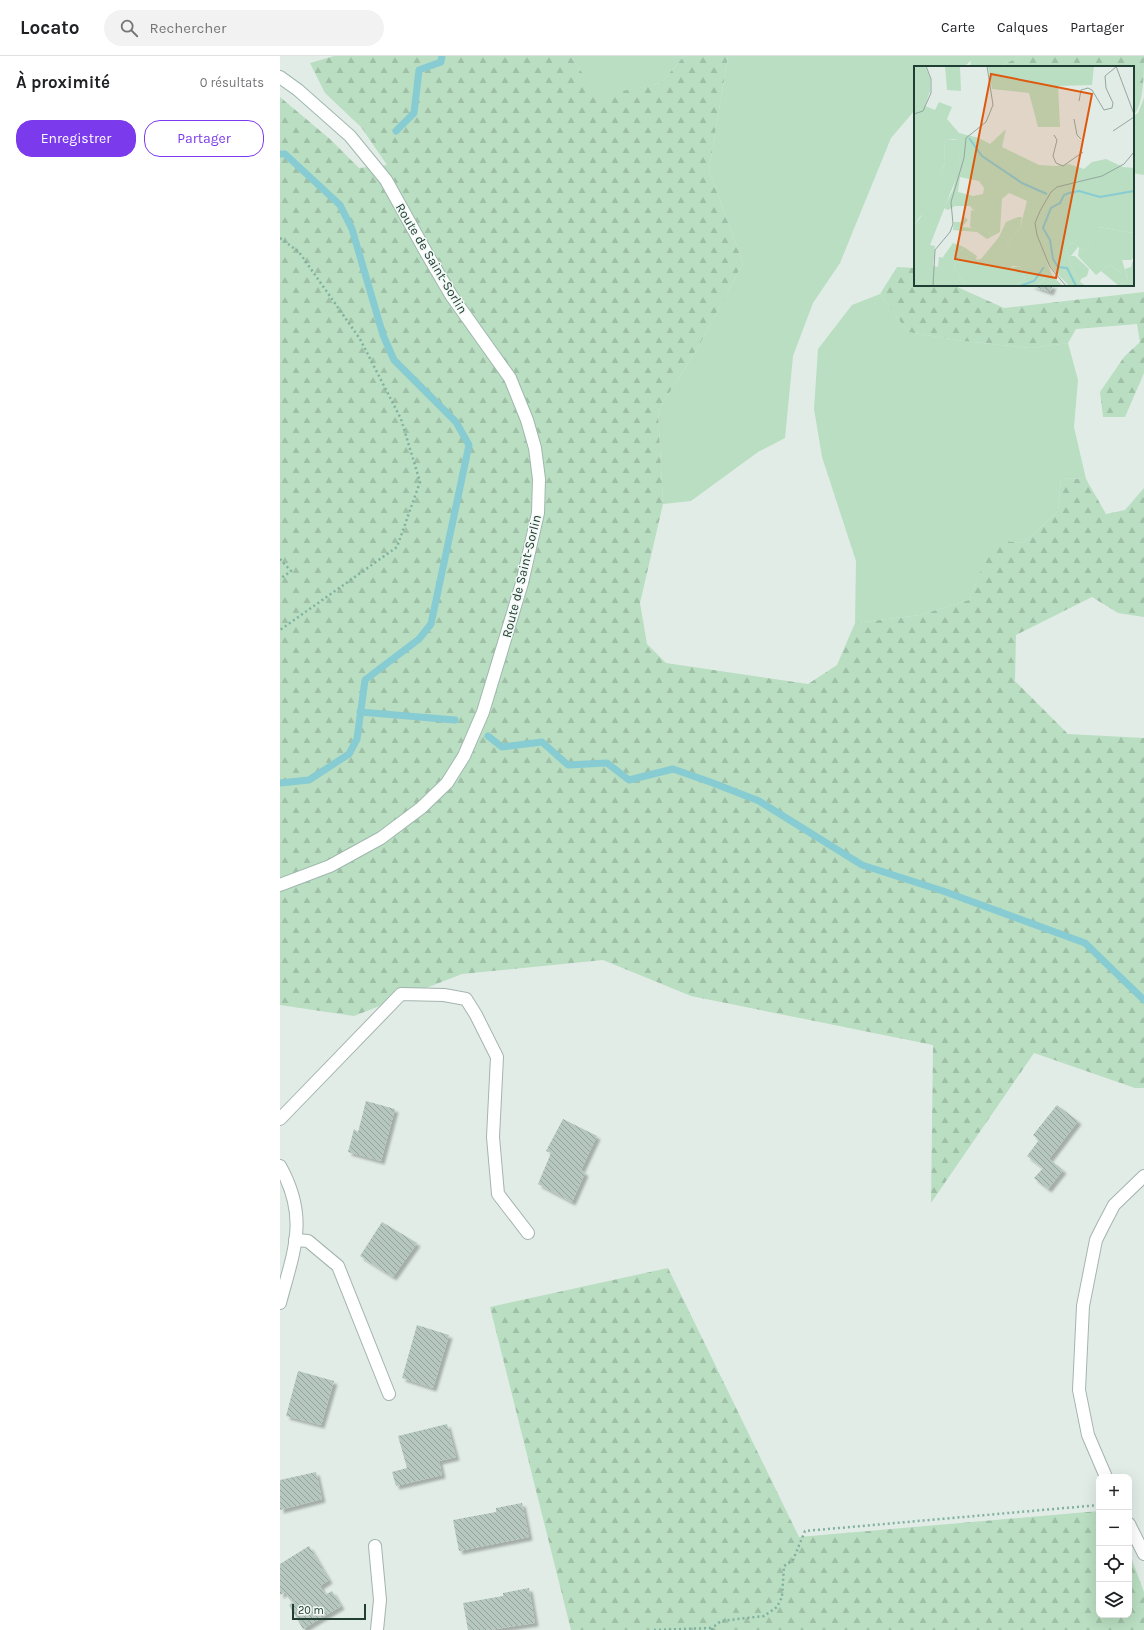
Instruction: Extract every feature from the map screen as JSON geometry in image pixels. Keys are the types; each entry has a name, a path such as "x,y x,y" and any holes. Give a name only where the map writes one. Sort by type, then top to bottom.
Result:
{"street":[{"name":"Route de Saint-Sorlin","path":"280,77 298,90 350,136 386,180 451,295 510,378 527,420 535,448 539,479 538,513 522,583 483,712 464,756 447,783 426,803 381,838 330,866 280,885"},
{"path":"280,1119 401,994 444,995 466,999 476,1015 497,1057 493,1137 498,1194 528,1232"},
{"path":"280,1166 294,1197 298,1223 280,1303"},
{"path":"1105,1474 1088,1435 1079,1390 1083,1306 1096,1240 1114,1205 1144,1176"},
{"path":"295,1240 308,1241 338,1266 389,1394"},
{"path":"1132,1530 1144,1554"},
{"path":"375,1546 380,1600 378,1630"}],"path":[{"path":"280,238 299,252 360,339 400,419 420,482 397,547 280,630"},
{"path":"280,559 291,571 280,579"},
{"path":"654,1630 712,1629 721,1621 764,1616 777,1607 782,1597 784,1566 793,1560 805,1531 1096,1505"}],"green space":[{"path":"334,56 570,56 599,96 661,83 684,56 728,56 709,170 743,263 700,344 658,411 663,504 640,603 647,644 666,663 808,684 837,665 855,623 920,615 969,600 993,540 1024,543 1058,511 1061,478 1086,479 1106,514 1125,510 1144,488 1144,617 1118,613 1092,597 1016,635 1015,681 1068,734 1144,738 1144,1088 1135,1088 1034,1053 931,1203 933,1045 691,996 603,960 462,974 354,1016 280,1005 280,97 331,140 359,168 387,165 361,127 325,93 310,63"},
{"path":"570,56 684,56 661,83 599,97"},
{"path":"728,56 1021,56 1001,66 970,66 971,61 964,66 914,66 914,111 891,138 840,263 813,303 793,356 785,438 758,452 691,501 663,504 658,411 700,344 743,263 709,170"},
{"path":"1021,56 1144,56 1143,89 1137,111 1134,115 1134,66 1001,66"},
{"path":"1144,98 1144,175 1134,173 1134,115 1138,113"},
{"path":"897,267 914,268 914,286 955,286 1004,308 1144,292 1144,373 1125,417 1103,417 1100,392 1124,357 1140,342 1137,324 1076,329 1068,343 1031,348 963,341 908,332 880,294"},
{"path":"880,294 908,332 963,341 1031,348 1068,343 1078,380 1074,427 1086,479 1061,478 1058,511 1024,543 993,541 969,600 920,615 855,623 856,561 822,457 814,409 818,349 852,305"},
{"path":"668,1268 799,1537 1096,1511 1096,1618 1132,1618 1132,1560 1144,1592 1144,1630 571,1630 490,1307"}],"building":[{"path":"1033,286 1053,286 1050,292"},
{"path":"366,1101 395,1109 381,1161 348,1152 354,1129 358,1132"},
{"path":"1057,1105 1078,1121 1049,1159 1063,1170 1048,1189 1034,1178 1043,1168 1027,1156 1039,1140 1033,1135"},
{"path":"563,1119 597,1136 581,1170 585,1173 572,1202 538,1184 551,1153 546,1151"},
{"path":"382,1222 417,1243 393,1277 360,1256"},
{"path":"417,1325 449,1335 433,1388 402,1378"},
{"path":"298,1371 334,1381 321,1425 286,1416"},
{"path":"447,1424 456,1457 439,1461 442,1475 396,1486 392,1472 407,1468 398,1436"},
{"path":"316,1472 322,1499 280,1510 280,1480"},
{"path":"522,1503 529,1537 459,1551 453,1520 496,1512 496,1508"},
{"path":"309,1546 329,1580 320,1586 325,1595 332,1591 341,1606 303,1629 289,1605 295,1601 294,1598 290,1600 285,1592 280,1595 280,1564"},
{"path":"529,1588 535,1623 489,1630 468,1630 463,1603 503,1596 503,1593"}],"waterway":[{"path":"396,131 414,113 419,70 441,62 442,56"},
{"path":"280,154 285,154 340,205 352,229 383,335 394,360 456,422 469,445 431,624 419,639 365,680 357,739 349,754 309,780 280,783"},
{"path":"360,712 455,720"},
{"path":"488,736 502,747 542,742 568,765 607,763 629,780 673,769 759,801 862,865 943,891 1085,943 1144,1000"}]}
